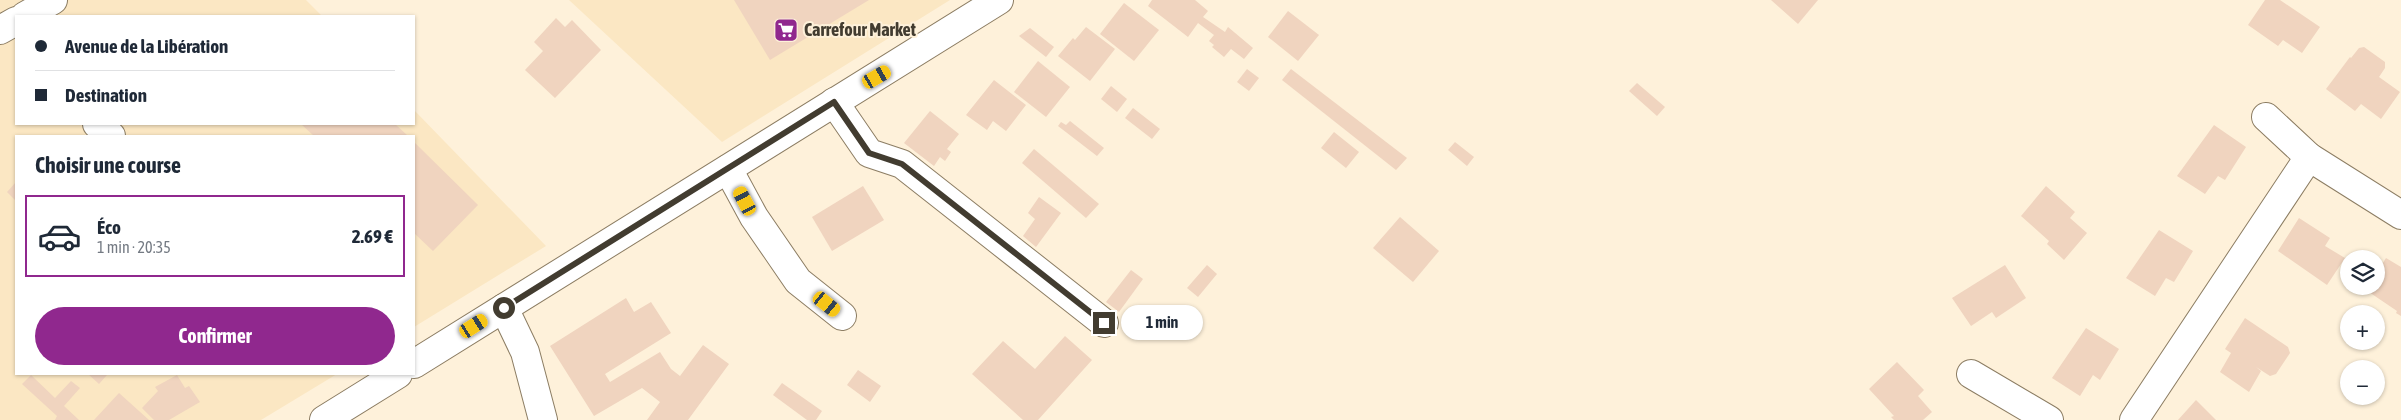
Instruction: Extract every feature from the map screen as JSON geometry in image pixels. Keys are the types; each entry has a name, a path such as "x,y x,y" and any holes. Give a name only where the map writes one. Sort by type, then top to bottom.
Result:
{"street":[{"path":"27,15 53,0"},
{"path":"415,363 1000,0"},
{"path":"0,30 15,22"},
{"path":"834,102 869,153 902,164 1104,323"},
{"path":"2266,117 2309,158 2401,216"},
{"path":"98,125 110,135"},
{"path":"2134,420 2309,158"},
{"path":"728,168 754,217 798,281 842,316"},
{"path":"504,308 525,352 543,420"},
{"path":"1971,374 2049,420"},
{"path":"324,420 368,381 394,375"}],"shaded area":[{"path":"0,0 306,0 321,15 15,15 15,125 415,125 415,111 546,246 415,326 415,135 15,135 15,375 335,375 261,420 0,420"},
{"path":"569,0 950,0 722,142"}],"building":[{"name":"Carrefour Market","path":"734,0 869,0 770,60"},
{"path":"1152,0 1195,0 1208,11 1203,17 1225,32 1228,27 1253,48 1244,59 1231,49 1224,57 1212,47 1214,45 1209,41 1214,35 1198,23 1188,37 1148,6"},
{"path":"1771,0 1818,0 1798,24"},
{"path":"2265,0 2280,0 2320,27 2302,53 2283,40 2278,46 2248,25"},
{"path":"1124,3 1159,30 1134,61 1100,34"},
{"path":"1288,11 1319,35 1298,61 1268,37"},
{"path":"556,18 565,27 572,20 601,50 555,98 525,70 543,51 534,42"},
{"path":"1086,27 1115,49 1090,81 1058,56 1073,38 1075,40"},
{"path":"1030,28 1054,47 1046,57 1019,36"},
{"path":"2364,47 2385,62 2385,68 2379,77 2400,92 2381,119 2361,104 2355,111 2326,89 2350,57 2359,48"},
{"path":"1038,61 1070,87 1046,117 1014,92"},
{"path":"1247,69 1259,78 1249,91 1237,82"},
{"path":"1291,69 1407,158 1396,170 1282,80"},
{"path":"994,80 1026,105 1006,131 993,121 987,130 966,115"},
{"path":"1637,83 1665,107 1657,116 1629,91"},
{"path":"1111,86 1127,99 1117,112 1101,99"},
{"path":"1133,108 1160,129 1152,139 1125,118"},
{"path":"930,111 959,134 947,149 951,152 945,161 940,157 934,166 904,143"},
{"path":"1070,121 1104,148 1097,156 1058,126 1061,122 1066,125"},
{"path":"302,125 396,125 407,135 313,135"},
{"path":"2214,125 2246,147 2225,180 2218,176 2205,194 2177,176"},
{"path":"1334,132 1359,152 1346,168 1321,148"},
{"path":"1455,142 1474,157 1467,166 1448,150"},
{"path":"415,143 478,205 433,251 415,234"},
{"path":"1034,149 1099,204 1086,218 1022,163"},
{"path":"15,183 15,200 7,192"},
{"path":"863,186 884,220 832,251 812,217"},
{"path":"2046,186 2075,212 2070,218 2087,233 2064,260 2047,244 2049,241 2021,216"},
{"path":"1039,197 1061,213 1036,247 1023,236 1035,219 1028,213"},
{"path":"1400,217 1439,251 1413,282 1373,248"},
{"path":"2299,218 2330,238 2325,246 2340,255 2340,266 2327,285 2278,251"},
{"path":"2159,230 2193,251 2174,282 2166,278 2155,296 2126,278"},
{"path":"2386,258 2401,267 2401,316 2396,313 2397,311 2373,295 2385,295"},
{"path":"1207,265 1217,274 1198,297 1187,288"},
{"path":"2005,265 2026,298 1996,318 1992,312 1971,326 1952,298"},
{"path":"1131,270 1143,279 1119,312 1106,302"},
{"path":"626,298 634,312 651,302 671,333 605,374 610,382 660,352 671,369 680,376 703,345 729,364 688,420 647,420 660,402 642,388 594,416 550,346"},
{"path":"2245,318 2288,347 2290,353 2276,374 2270,376 2256,367 2261,371 2249,392 2220,372 2231,353 2225,349"},
{"path":"2086,328 2119,349 2100,380 2093,375 2080,396 2052,378"},
{"path":"1065,336 1092,360 1038,420 1023,420 972,374 1003,341 1035,369"},
{"path":"1897,362 1924,390 1918,396 1932,412 1923,420 1894,420 1891,417 1894,416 1869,389"},
{"path":"858,370 881,386 870,402 847,385"},
{"path":"31,375 55,398 71,381 80,388 64,406 79,420 55,420 57,416 22,384"},
{"path":"89,375 107,375 99,384"},
{"path":"177,375 185,388 189,386 200,402 169,420 154,420 142,408 158,391 155,387"},
{"path":"782,383 822,411 816,420 807,420 773,395"},
{"path":"119,393 149,420 94,420"},
{"path":"2196,400 2216,420 2178,420"}],"place":[{"name":"Carrefour Market","path":"786,30"}],"route":[{"path":"504,308 834,102 869,153 902,164 1104,323"}]}
